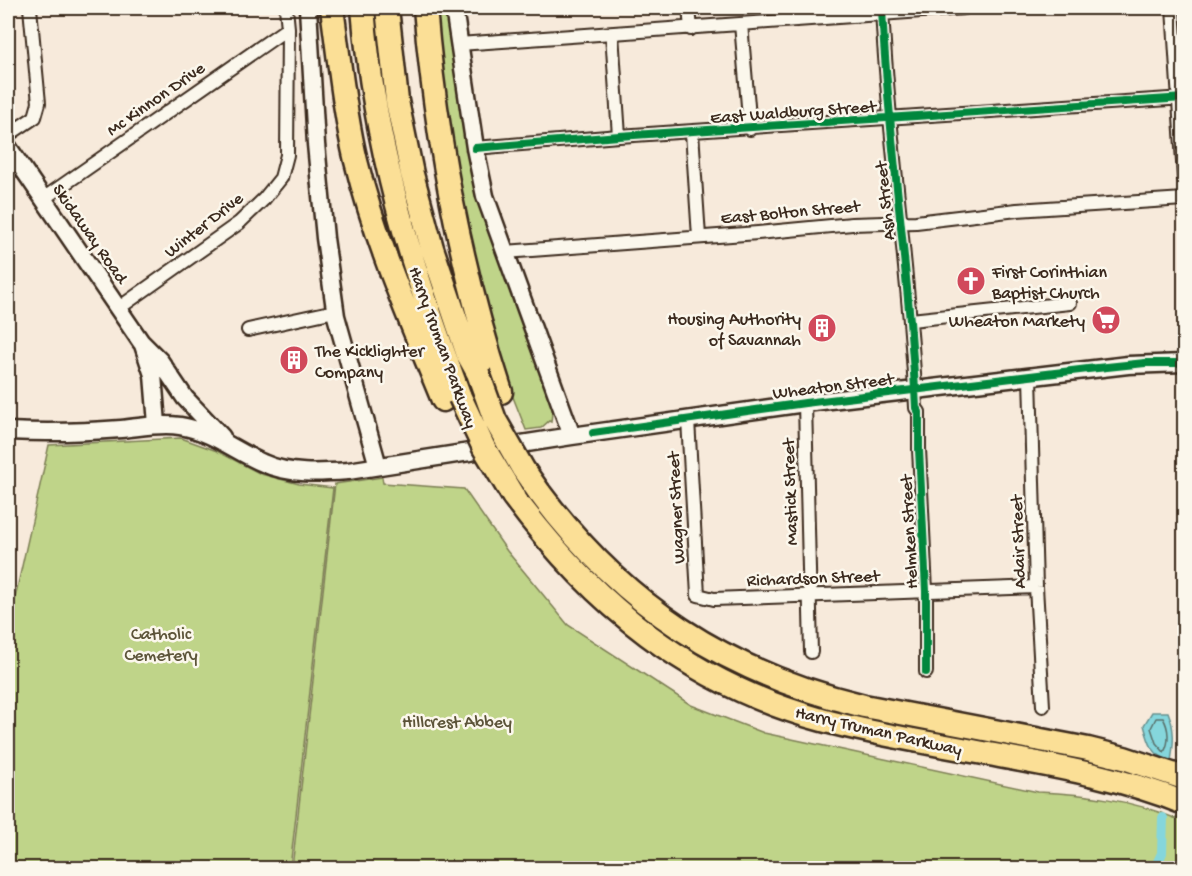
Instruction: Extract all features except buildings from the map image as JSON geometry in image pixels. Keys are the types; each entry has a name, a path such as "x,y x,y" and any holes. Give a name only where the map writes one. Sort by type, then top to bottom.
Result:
{"highway":[{"path":"332,8 356,159 377,233 407,314 452,399"},
{"name":"Harry Truman Parkway","path":"363,8 374,105 390,180 468,450 505,497 522,530 559,571 600,606 651,638 725,682 768,702 859,729 1083,772 1124,782 1185,803"},
{"name":"Harry Truman Parkway","path":"387,8 397,101 421,211 468,355 478,373 495,420 523,469 582,545 608,572 664,619 727,657 794,687 864,706 1124,758 1185,778"},
{"path":"425,8 429,59 442,156 466,271 501,392 520,442 543,492"}],"main road":[{"path":"308,8 316,144 335,311 378,466"},
{"path":"454,8 475,148 485,196 572,436"},
{"name":"Skidaway Road","path":"8,147 141,342 160,361 186,398 229,444"},
{"name":"Skidaway Road","path":"141,342 153,375 158,424"},
{"name":"Wheaton Street","path":"229,444 263,464 290,471 318,473 348,471 805,403 1145,363 1185,363"},
{"path":"158,424 168,375"},
{"path":"8,431 45,433 123,429 158,424 202,431 229,444"}],"street":[{"path":"8,135 35,117 39,103 30,8"},
{"name":"Winter Drive","path":"119,308 239,222 264,199 281,178 287,155 288,28 286,8"},
{"path":"689,8 691,29"},
{"path":"459,44 691,29 882,10 964,8"},
{"path":"1173,8 1185,178"},
{"name":"Ash Street","path":"882,10 916,391"},
{"path":"741,24 750,129"},
{"name":"Mc Kinnon Drive","path":"43,199 288,28"},
{"path":"612,34 619,136"},
{"name":"East Waldburg Street","path":"475,148 1181,98"},
{"path":"692,132 699,237"},
{"name":"East Bolton Street","path":"505,252 902,222 1017,210 1185,199"},
{"path":"911,320 1070,303"},
{"path":"248,330 335,311"},
{"name":"Adair Street","path":"1030,376 1036,587 1043,706"},
{"name":"Helmken Street","path":"916,391 916,408 919,412 926,591 926,672"},
{"name":"Mastick Street","path":"805,403 811,652"},
{"name":"Wagner Street","path":"688,420 699,595"},
{"name":"Richardson Street","path":"699,595 714,599 1036,587"}],"green space":[{"path":"435,8 447,8 481,200 490,234 553,404 551,422 549,421 541,428 526,430 511,392 477,277 450,154"},
{"name":"Catholic Cemetery","path":"181,438 217,451 261,474 299,484 333,488 290,868 8,868 8,629 49,445"},
{"name":"Hillcrest Abbey","path":"382,477 383,483 464,489 507,551 568,625 691,705 764,733 1038,792 1091,796 1126,803 1177,819 1184,799 1184,868 292,868 335,484"}],"water":[{"path":"1152,712 1168,712 1173,736 1171,761 1159,756 1150,743 1144,725"}],"waterway":[{"path":"1155,868 1162,853 1163,818"}],"cycle path":[{"path":"882,8 916,408 919,412 926,591 926,672"},
{"path":"475,148 619,136 1184,98"},
{"path":"593,433 805,403 1088,369 1145,363 1184,363"}],"place":[{"name":"First Corinthian Baptist Church","path":"971,281"},
{"name":"Wheaton Markety","path":"1106,320"},
{"name":"Housing Authority of Savannah","path":"822,328"},
{"name":"The Kicklighter Company","path":"294,360"}]}
